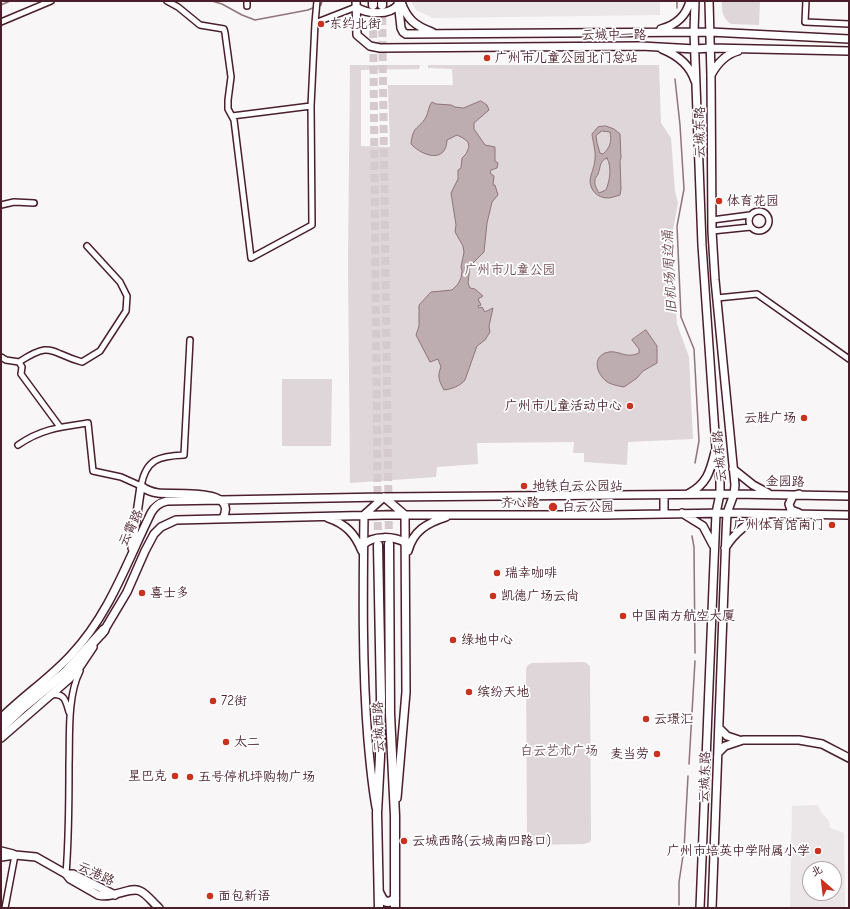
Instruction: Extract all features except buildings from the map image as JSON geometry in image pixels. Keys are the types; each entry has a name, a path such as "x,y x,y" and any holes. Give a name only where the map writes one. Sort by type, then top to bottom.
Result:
{"highway":[{"path":"1,728 22,708 66,672 104,630"}],"main road":[{"path":"641,46 645,39 643,32 662,29 675,24 685,13 690,1"},
{"name":"云城东路","path":"695,1 694,32 702,245 716,448 720,481 714,546 700,905"},
{"name":"云城东路","path":"709,1 712,231 735,485 734,494 728,513 725,548 712,908"},
{"path":"356,4 366,12 387,12 395,9 399,2"},
{"path":"399,2 402,32 406,34 416,34 416,48"},
{"path":"399,2 405,13 413,22 422,28 440,34"},
{"name":"云城中一路","path":"356,4 357,35 370,46 380,48 641,46 695,49 849,50"},
{"name":"云城中一路","path":"416,34 710,32 849,38"},
{"path":"656,47 679,58 691,72 697,86"},
{"path":"711,75 726,56 736,51 750,49"},
{"path":"687,494 699,487 709,474 716,448"},
{"path":"733,469 753,485 770,494"},
{"path":"130,556 141,486 146,490 159,493 207,495 220,499 224,502 226,510 223,518"},
{"name":"金园路","path":"720,494 799,494 849,496"},
{"name":"齐心路","path":"384,497 720,494"},
{"path":"799,494 793,496 789,504 791,510 801,514"},
{"path":"664,495 664,514"},
{"path":"377,813 372,787 366,708 363,545 364,515 384,497 405,515 406,543 406,692 394,816"},
{"name":"云霄路","path":"1,718 51,675 80,645 109,602 151,513 155,506 160,503 167,501 220,499 384,497"},
{"path":"682,513 703,526 709,534 714,546"},
{"path":"728,513 849,514"},
{"name":"齐心路","path":"384,515 604,515 728,513"},
{"path":"725,548 736,533 764,514"},
{"name":"云霄路","path":"1,738 69,679 76,671 92,649 127,592 149,542 161,527 176,520 384,515"},
{"path":"406,556 411,540 418,532 434,521 452,515"},
{"path":"312,517 325,517 345,527 355,537 363,554"},
{"path":"363,545 370,539 374,538 392,538 406,543"},
{"name":"云城西路","path":"389,544 390,714 396,908"},
{"name":"云城西路","path":"378,545 381,732 377,813 379,908"},
{"path":"713,575 724,576"},
{"path":"708,695 720,694"},
{"path":"719,728 731,738 743,740 781,739 808,741 828,746 849,758"},
{"path":"718,753 725,746 743,740"},
{"name":"云港路","path":"1,851 15,855 36,857 66,874 73,874 115,896 133,890 138,890 159,908"},
{"name":"云港路","path":"1,857 15,855"},
{"path":"379,892 386,903 390,903 395,898"},
{"path":"374,908 379,892"},
{"path":"700,905 712,899"}],"street":[{"path":"1,22 51,1"},
{"path":"167,1 178,7 200,25 224,29 231,77 228,109 232,116 239,159 251,258 312,225 311,106 315,15 317,3"},
{"path":"806,1 805,22 849,24"},
{"path":"315,23 356,4"},
{"path":"232,116 311,106"},
{"path":"1,205 14,202 34,203"},
{"path":"712,220 750,215 756,211 763,211 768,215 770,220 767,228 762,231 755,231 751,227 749,221 750,215"},
{"path":"712,231 751,227"},
{"path":"1,357 6,360 19,362 34,352 48,349 55,350 71,359 82,362 100,351 126,312 127,296 120,282 87,246"},
{"path":"717,298 757,294 849,359"},
{"path":"18,445 29,437 52,428 88,422 93,472 121,477 141,486 143,474 150,463 168,456 184,455 190,340"},
{"path":"19,362 22,367 21,374 60,427"},
{"path":"66,874 70,715 75,682 92,649"},
{"path":"50,695 56,694 64,698 70,715"},
{"path":"6,908 15,855"}],"shaded area":[{"path":"411,1 660,1 660,15 433,18 416,10"},
{"path":"481,101 487,105 489,110 474,123 474,129 485,145 495,147 495,161 498,163 497,168 491,170 490,173 494,176 493,185 495,185 498,195 492,202 487,223 484,252 470,266 468,283 470,288 475,289 483,296 478,299 481,305 478,306 479,308 482,307 485,312 493,308 489,326 490,332 485,340 477,346 465,380 456,387 444,390 439,378 441,367 438,359 430,362 416,335 419,326 419,305 431,292 452,290 461,278 461,267 464,252 463,246 455,232 456,225 451,193 458,179 458,170 461,168 462,158 466,154 469,147 468,142 457,135 447,140 446,148 442,152 433,156 421,152 411,144 413,133 426,117 432,102 436,104 451,105 463,108"},
{"path":"606,126 614,129 620,134 620,195 609,198 604,198 597,195 590,184 595,156 592,134 598,127","holes":["602,131 610,132 611,138 609,147 603,154 600,153 596,136","607,158 610,169 609,182 606,190 599,193 595,185 595,179 601,163"]},
{"path":"646,330 657,346 657,363 643,371 637,378 624,387 609,383 605,380 599,372 597,364 598,359 605,353 610,352 626,355 634,355 639,353 639,349 632,340"},
{"name":"广州市培英中学附属小学","path":"818,805 821,812 829,821 830,828 844,833 845,908 790,908 792,806"}],"green space":[{"path":"722,1 760,1 759,25 731,24 726,20 723,14"},
{"name":"广州市儿童公园","path":"350,65 420,65 419,69 361,70 361,146 390,147 388,85 453,85 452,69 428,68 428,65 659,65 661,123 671,138 675,191 678,203 672,235 673,284 677,324 689,357 693,439 628,442 627,465 584,462 584,453 573,453 574,442 477,443 478,464 437,467 436,477 350,483 348,263"},
{"path":"282,379 332,379 331,446 282,446"},
{"name":"白云艺术广场","path":"585,662 590,666 591,840 590,842 584,844 533,845 527,839 526,668 532,663"}],"waterway":[{"name":"旧机场周边涌","path":"1,5 10,1"},
{"name":"旧机场周边涌","path":"212,1 222,4 255,20 308,10 315,7"},
{"name":"旧机场周边涌","path":"319,6 321,5 322,1"},
{"name":"旧机场周边涌","path":"677,1 677,8"},
{"name":"旧机场周边涌","path":"675,79 680,125 684,189 677,226 681,317 694,349 699,441 695,463"},
{"name":"旧机场周边涌","path":"692,536 694,547 695,653"},
{"name":"旧机场周边涌","path":"689,764 695,661"},
{"name":"旧机场周边涌","path":"679,905 679,882 684,849 688,776"}],"tunnel":[{"path":"382,5 389,544"},
{"path":"373,6 378,544"}],"place":[{"name":"东约北街","path":"321,24"},
{"name":"广州市儿童公园北门总站","path":"487,58"},
{"name":"体育花园","path":"719,201"},
{"name":"广州市儿童活动中心","path":"630,406"},
{"name":"云胜广场","path":"804,418"},
{"name":"地铁白云公园站","path":"524,486"},
{"name":"白云公园","path":"553,507"},
{"name":"广州体育馆南门","path":"832,525"},
{"name":"瑞幸咖啡","path":"497,573"},
{"name":"喜士多","path":"142,593"},
{"name":"凯德广场云尚","path":"493,596"},
{"name":"中国南方航空大厦","path":"623,616"},
{"name":"绿地中心","path":"453,640"},
{"name":"缤纷天地","path":"469,692"},
{"name":"72街","path":"213,701"},
{"name":"云璟汇","path":"646,719"},
{"name":"太二","path":"226,742"},
{"name":"麦当劳","path":"657,754"},
{"name":"星巴克","path":"175,776"},
{"name":"五号停机坪购物广场","path":"190,777"},
{"name":"云城西路(云城南四路口)","path":"404,841"},
{"name":"广州市培英中学附属小学","path":"818,851"},
{"name":"面包新语","path":"210,896"}]}
